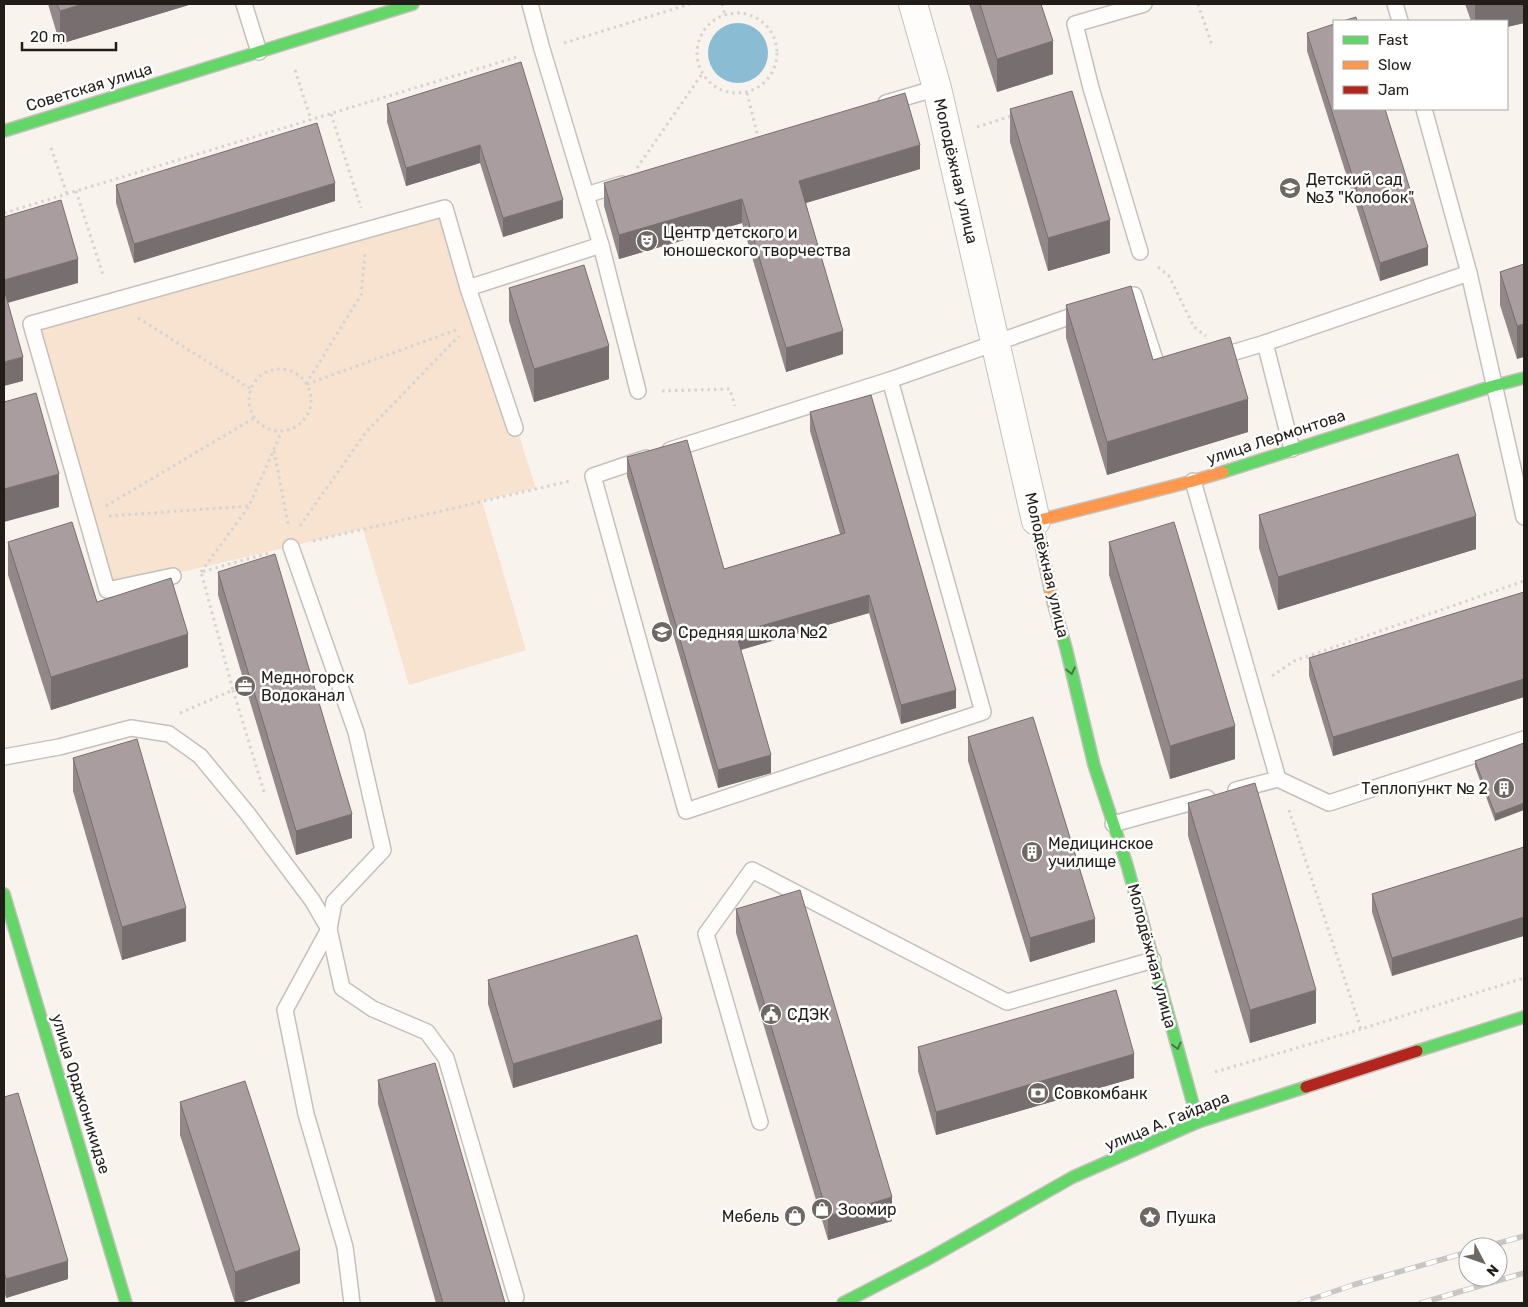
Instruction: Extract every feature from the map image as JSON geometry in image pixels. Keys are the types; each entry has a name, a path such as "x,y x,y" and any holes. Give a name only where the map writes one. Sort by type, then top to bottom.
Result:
{"street":[{"name":"Советская улица","path":"4,131 413,4"},
{"name":"Молодёжная улица","path":"913,4 948,138 996,343 1052,600 1094,765 1127,864 1198,1122"},
{"name":"улица Лермонтова","path":"1036,521 1193,481 1493,386 1524,378"},
{"name":"улица Орджоникидзе","path":"4,894 126,1303"},
{"name":"улица А. Гайдара","path":"843,1303 928,1259 1073,1177 1198,1122 1524,1017"}],"lane":[{"path":"244,4 259,52"},
{"path":"530,4 601,245 638,391"},
{"path":"1140,252 1091,88 1075,24 1144,4"},
{"path":"1395,4 1400,20"},
{"path":"871,108 936,88"},
{"path":"1424,110 1469,273 1524,517"},
{"path":"586,195 633,181"},
{"path":"173,576 107,590 30,324 445,208 468,288 474,321 515,428"},
{"path":"468,288 601,245"},
{"path":"1202,362 1265,343 1469,273"},
{"path":"890,380 983,712 686,811 593,476 890,380 1134,295 1160,375 1177,370"},
{"path":"1265,343 1292,450"},
{"path":"1193,481 1278,779"},
{"path":"291,543 356,732 384,850 334,902 329,929 285,1010 306,1114 345,1247 352,1303"},
{"path":"4,756 59,747 131,728 169,734 200,756 312,900 329,929 342,988 373,1009 427,1032 446,1058 516,1297"},
{"path":"1113,824 1278,779 1329,803 1524,739"},
{"path":"760,1122 706,934 752,870 1007,1002 1154,960"}],"path":[{"path":"4,213 690,4"},
{"path":"722,4 725,15"},
{"path":"1198,4 1212,45"},
{"path":"732,13 746,14 758,18 769,28 775,40 778,53 776,66 769,78 760,87 747,93 734,94 721,91 710,84 702,74 697,61 700,35 708,24 725,15 732,13"},
{"path":"286,43 311,120"},
{"path":"633,181 702,74"},
{"path":"747,93 759,142 757,148"},
{"path":"948,138 1019,113"},
{"path":"306,384 362,295 368,229 331,114"},
{"path":"41,119 67,194"},
{"path":"76,191 111,301 251,389"},
{"path":"1140,252 1169,276 1194,327 1227,355"},
{"path":"306,384 474,321"},
{"path":"291,543 366,432 474,321"},
{"path":"283,369 300,377 306,384 311,403 308,414 293,429 272,430 262,426 254,418 250,408 249,398 251,389 256,380 264,374 272,370 283,369"},
{"path":"660,391 730,389 741,427"},
{"path":"86,518 254,418"},
{"path":"201,572 249,506 282,431"},
{"path":"274,450 291,543"},
{"path":"201,572 291,543 593,476"},
{"path":"86,518 249,506"},
{"path":"201,572 233,690 267,802"},
{"path":"1253,690 1294,661 1524,581"},
{"path":"179,713 233,690"},
{"path":"1278,779 1361,1029"},
{"path":"1187,1080 1361,1029 1524,978"}],"shaded area":[{"path":"445,208 536,488 482,501 526,650 409,685 363,529 107,590 31,324"}],"water":[{"path":"738,23 754,28 759,32 763,37 768,53 763,69 759,74 754,78 738,83 722,78 717,74 713,69 708,53 713,37 717,32 722,28"}],"building":[{"path":"57,4 83,4 60,11"},
{"path":"980,4 1041,4 1053,41 997,59"},
{"path":"1356,17 1357,20 1346,20"},
{"path":"1333,24 1333,110 1385,110 1428,247 1380,263 1307,33"},
{"path":"521,62 563,200 503,218 480,145 406,168 387,104"},
{"path":"1072,91 1110,220 1048,238 1010,109"},
{"name":"Центр детского и юношеского творчества","path":"905,93 920,145 799,181 843,331 786,348 742,199 619,235 604,183"},
{"path":"317,123 335,183 134,244 116,185"},
{"path":"61,200 78,259 4,280 4,217"},
{"path":"1524,264 1524,324 1517,326 1500,272"},
{"path":"584,265 609,346 534,369 509,288"},
{"path":"1131,286 1153,360 1230,337 1248,399 1107,442 1066,305"},
{"path":"4,289 23,357 4,362"},
{"path":"36,393 59,474 4,489 4,402"},
{"path":"871,395 956,690 901,705 869,595 736,633 771,755 718,770 627,457 687,440 724,569 845,533 810,412"},
{"path":"1458,454 1476,516 1278,577 1259,515"},
{"path":"72,522 97,602 171,578 188,634 51,677 8,542"},
{"path":"1174,522 1235,726 1170,746 1109,542"},
{"path":"275,554 352,814 296,831 218,572"},
{"path":"1524,592 1524,679 1333,737 1309,658"},
{"name":"Медицинское училище","path":"1033,717 1095,919 1030,938 968,737"},
{"path":"137,739 186,908 122,927 73,758"},
{"name":"Теплопункт № 2","path":"1524,743 1524,803 1495,814 1475,761"},
{"path":"1255,783 1316,990 1250,1010 1188,803"},
{"path":"1524,847 1524,917 1392,958 1372,894"},
{"path":"800,890 892,1197 828,1216 736,909"},
{"path":"637,935 662,1019 513,1064 488,980"},
{"path":"1116,990 1134,1054 936,1112 918,1047"},
{"path":"435,1063 505,1303 443,1303 378,1080"},
{"path":"245,1081 300,1250 235,1272 180,1102"},
{"path":"18,1093 68,1261 6,1279 4,1272 4,1097"}],"railway":[{"path":"1508,1241 1524,1236"},
{"path":"1300,1303 1353,1285 1458,1255"},
{"path":"1421,1303 1524,1273"}],"traffic: fast":[{"path":"4,131 413,4"},
{"path":"1223,472 1493,386 1524,378"},
{"path":"1052,598 1094,765 1127,865 1198,1122"},
{"path":"4,894 126,1303"},
{"path":"1417,1051 1524,1017"},
{"path":"843,1303 928,1259 1073,1177 1198,1122 1306,1087"}],"traffic: slow":[{"path":"1052,598 1036,521 1223,472"}],"traffic: jam":[{"path":"1306,1087 1417,1051"}],"place":[{"name":"Детский сад №3 \"Колобок\"","path":"1290,188"},
{"name":"Центр детского и юношеского творчества","path":"647,241"},
{"name":"Средняя школа №2","path":"662,632"},
{"name":"Медногорск Водоканал","path":"245,686"},
{"name":"Теплопункт № 2","path":"1504,788"},
{"name":"Медицинское училище","path":"1032,852"},
{"name":"СДЭК","path":"771,1014"},
{"name":"Совкомбанк","path":"1038,1093"},
{"name":"Зоомир","path":"822,1209"},
{"name":"Мебель","path":"795,1216"},
{"name":"Пушка","path":"1150,1217"}]}
